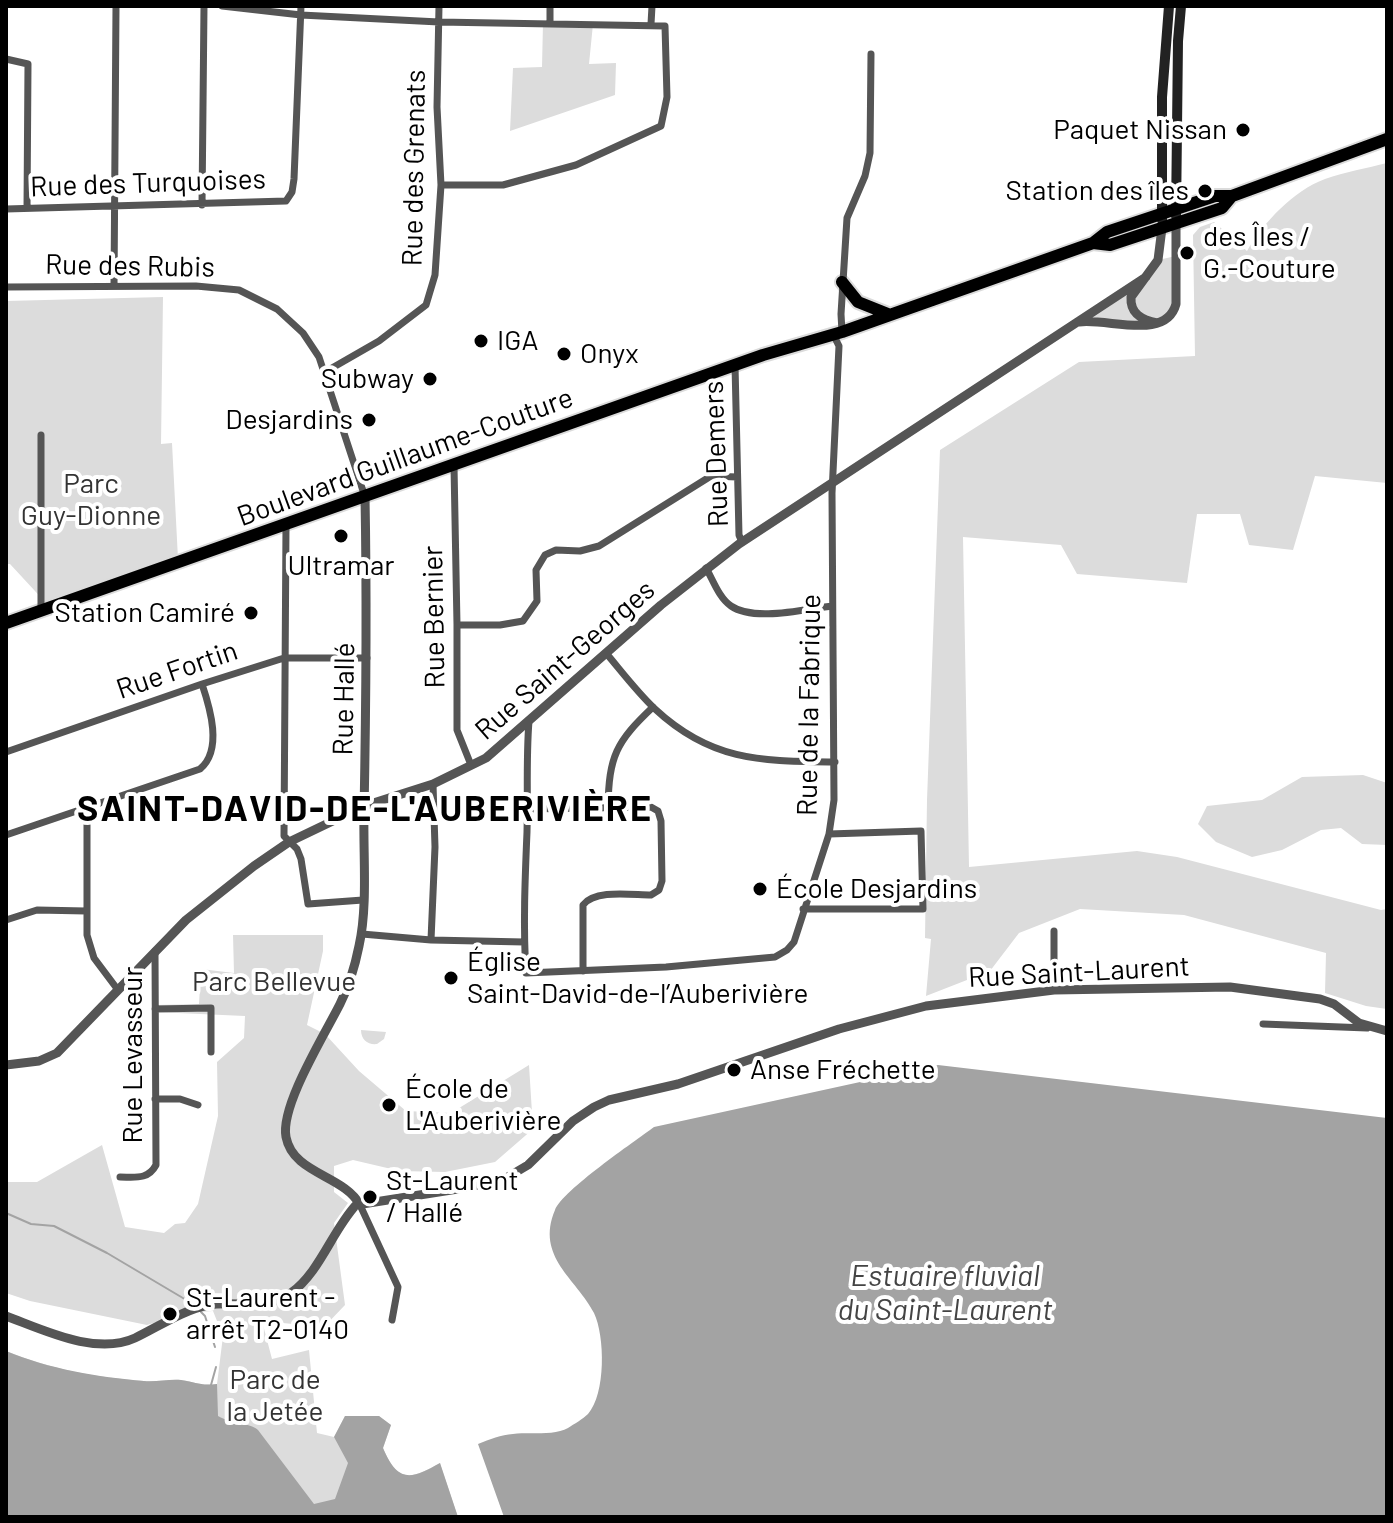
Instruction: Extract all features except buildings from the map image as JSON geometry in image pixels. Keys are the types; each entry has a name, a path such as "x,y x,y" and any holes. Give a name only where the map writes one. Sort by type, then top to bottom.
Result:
{"main road":[{"path":"1162,228 1162,97 1169,6"},
{"path":"1176,223 1181,6"},
{"name":"Boulevard Guillaume-Couture","path":"6,623 735,365 838,333 1093,243 1107,232 1215,196 1232,196 1387,139"},
{"name":"Boulevard Guillaume-Couture","path":"1093,243 1110,245 1222,208 1232,196"},
{"path":"842,282 858,302 888,314"}],"street":[{"path":"114,286 116,6"},
{"path":"202,205 204,6"},
{"path":"222,6 439,22 665,26 667,97 661,126 576,165 503,185 441,185"},
{"name":"Rue des Grenats","path":"325,372 379,341 426,305 435,275 441,185 437,107 439,6"},
{"path":"550,6 550,23"},
{"path":"651,24 652,6"},
{"name":"Rue des Turquoises","path":"6,209 286,201 292,192 301,10"},
{"name":"Rue de la Fabrique","path":"524,942 526,973 775,957 794,942 829,834 834,800 833,482 838,333 847,218 865,176 870,153 871,54"},
{"path":"6,59 28,64 27,208"},
{"path":"1076,323 1096,320 1144,326 1160,323 1174,312 1176,223"},
{"path":"1160,323 1137,315 1131,297 1161,254 1162,228"},
{"name":"Rue Saint-Georges","path":"6,1065 39,1061 57,1053 207,902 289,842 364,806 433,784 486,758 706,568 1146,277"},
{"name":"Rue des Rubis","path":"6,287 196,286 239,290 277,309 303,333 325,372 365,497"},
{"name":"Rue Demers","path":"735,365 739,535 742,542"},
{"path":"41,435 41,611"},
{"name":"Rue Bernier","path":"454,466 457,730 471,765"},
{"path":"457,625 500,625 523,621 537,601 536,570 545,555 556,550 580,551 599,546 711,476 737,477"},
{"name":"Rue Hallé","path":"365,497 367,658 362,934 347,988 299,1086 285,1123 292,1152 302,1163 346,1191 360,1205 398,1287 392,1320"},
{"path":"286,525 284,836 297,849 301,859 308,904 363,900"},
{"path":"706,568 730,606 750,613 832,606"},
{"path":"606,653 653,707 678,729 704,745 740,756 774,761 835,762"},
{"name":"Rue Fortin","path":"6,752 284,658 367,658"},
{"path":"6,835 200,769 208,763 212,756 211,713 202,684"},
{"path":"608,807 609,777 616,752 627,731 653,707"},
{"path":"362,934 431,940 524,942 529,721"},
{"path":"431,940 435,847 433,784"},
{"path":"527,809 651,807 658,811 661,821 662,881 659,890 651,895 588,899 583,905 583,971"},
{"path":"87,808 87,935 94,958 118,990"},
{"path":"803,909 923,909 921,831 829,834"},
{"path":"6,920 37,910 86,911"},
{"path":"1054,931 1054,990"},
{"name":"Rue Levasseur","path":"120,1177 143,1177 156,1165 155,951"},
{"name":"Rue Saint-Laurent","path":"360,1205 506,1178 528,1165 582,1114 594,1107 627,1094 678,1084 827,1033 926,1006 1054,990 1230,987 1327,1001 1369,1028 1387,1031"},
{"path":"155,1009 211,1008 211,1052"},
{"path":"1263,1024 1369,1028"},
{"path":"155,1099 180,1099 198,1105"},
{"path":"6,1316 99,1345 113,1345 201,1307 275,1303 292,1293 309,1275 347,1215 356,1205 360,1205"}],"green space":[{"path":"543,23 593,24 589,64 616,63 615,95 510,131 513,68 542,67"},
{"path":"1387,163 1387,483 1315,476 1293,550 1249,545 1240,514 1197,514 1187,583 1077,574 1061,545 963,537 969,867 1137,851 1177,857 1381,910 1387,909 1387,1009 1325,993 1326,953 1184,915 1080,909 1019,933 990,971 926,996 931,939 925,938 927,800 940,450 1079,362 1195,356 1193,235 1200,227 1214,222 1247,251 1271,219 1291,199 1313,184"},
{"path":"1176,256 1177,294 1167,320 1076,323 1133,287 1158,260"},
{"name":"Parc Guy-Dionne","path":"163,297 161,444 172,443 178,559 47,604 10,564 6,564 6,301"},
{"path":"1363,775 1387,783 1387,845 1362,844 1341,828 1321,830 1282,850 1252,857 1216,842 1198,824 1207,806 1262,800 1302,777"},
{"path":"233,935 323,935 323,951 307,1025 325,1034 359,1071 406,1111 451,1113 529,1065 533,1129 495,1162 445,1172 400,1171 353,1160 334,1166 334,1192 348,1203 334,1223 345,1305 324,1327 262,1321 272,1359 309,1350 317,1433 334,1437 345,1416 379,1416 391,1425 383,1448 394,1468 400,1473 413,1475 440,1463 458,1517 6,1517 6,1351 56,1368 109,1378 217,1384 223,1336 213,1311 185,1313 147,1325 30,1301 6,1293 6,1182 37,1182 102,1145 125,1227 164,1233 175,1224 185,1223 198,1204 218,1116 217,1062 244,1038 245,1016 155,1012 155,1005 199,1004 201,969 234,973"},
{"path":"361,1030 386,1032 384,1039 374,1044 364,1039"}],"water":[{"name":"Estuaire fluvial du Saint-Laurent","path":"938,1065 1387,1118 1387,1517 504,1517 478,1444 504,1435 549,1433 568,1428 588,1414 594,1405 601,1379 602,1350 598,1323 587,1301 561,1266 550,1241 550,1227 561,1201 654,1127"},
{"path":"6,1351 39,1363 91,1374 144,1381 217,1384 218,1416 258,1430 314,1504 335,1499 348,1463 334,1437 345,1416 379,1416 391,1425 383,1448 394,1468 400,1473 414,1475 440,1463 458,1517 6,1517"}],"waterway":[{"path":"6,1213 31,1224 54,1226 193,1304"},
{"path":"201,1312 215,1347"},
{"path":"211,1385 216,1367"}],"place":[{"name":"Paquet Nissan","path":"1243,130"},
{"name":"Station des îles","path":"1205,191"},
{"name":"des Îles / G.-Couture","path":"1187,253"},
{"name":"IGA","path":"481,341"},
{"name":"Onyx","path":"564,354"},
{"name":"Subway","path":"430,379"},
{"name":"Desjardins","path":"369,420"},
{"name":"Ultramar","path":"341,536"},
{"name":"Station Camiré","path":"251,613"},
{"name":"École Desjardins","path":"760,889"},
{"name":"Église Saint-David-de-l’Auberivière","path":"451,978"},
{"name":"Anse Fréchette","path":"734,1070"},
{"name":"École de L'Auberivière","path":"389,1105"},
{"name":"St-Laurent / Hallé","path":"370,1197"},
{"name":"St-Laurent - arrêt T2-0140","path":"170,1314"}],"district":[{"name":"SAINT-DAVID-DE-L'AUBERIVIÈRE","path":"365,809"}],"park label":[{"name":"Parc Bellevue","path":"274,982"},
{"name":"Parc de la Jetée","path":"275,1396"}]}
